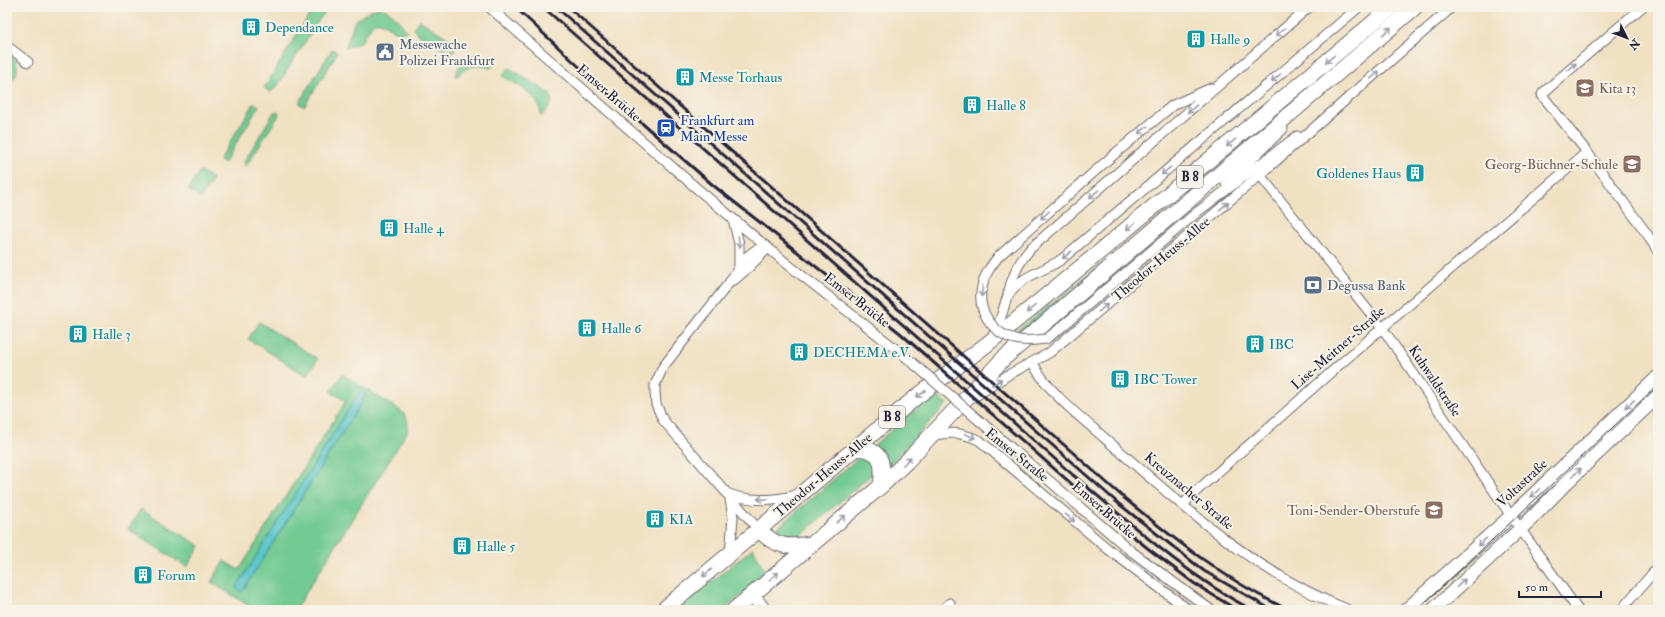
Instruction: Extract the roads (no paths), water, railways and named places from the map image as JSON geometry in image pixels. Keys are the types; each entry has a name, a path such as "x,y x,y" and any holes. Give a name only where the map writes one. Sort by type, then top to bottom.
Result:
{"main road":[{"name":"Theodor-Heuss-Allee","path":"663,610 915,398 986,345 1162,202 1392,7"},
{"name":"Theodor-Heuss-Allee","path":"734,610 881,486 932,435 1004,358 1415,7"},
{"path":"856,448 870,450 880,459 883,471 881,486"},
{"path":"758,530 770,541 783,545 796,546 811,544"}],"street":[{"name":"Emser Brücke","path":"489,7 733,219 891,345 1131,551 1211,610"},
{"name":"Theodor-Heuss-Allee","path":"986,345 1000,321 1010,284 1020,262 1031,248 1309,7"},
{"name":"Theodor-Heuss-Allee","path":"1007,298 1026,278 1051,267 1062,259 1359,7"},
{"name":"Theodor-Heuss-Allee","path":"953,411 1008,375 1050,353 1260,175 1452,7"},
{"path":"1642,7 1543,92 1544,99 1587,152 1647,234 1658,252"},
{"path":"7,46 28,62"},
{"name":"Theodor-Heuss-Allee","path":"1196,213 1359,55"},
{"name":"Theodor-Heuss-Allee","path":"1221,83 1173,105 1110,158 998,257 981,287 982,305 985,316 999,332 1016,340 1046,339 1196,213 1357,91"},
{"name":"Lise-Meitner-Straße","path":"1183,505 1192,495 1338,366 1383,329 1587,152"},
{"name":"Kuhwaldstraße","path":"1260,175 1383,329 1520,529 1578,610"},
{"path":"733,219 739,244 739,266"},
{"path":"758,530 703,468 660,415 656,404 655,385 663,367 729,283 739,266 748,255 761,247 767,247"},
{"path":"729,283 748,268 767,247"},
{"name":"Kreuznacher Straße","path":"1033,363 1039,374 1049,386 1074,411 1183,505 1196,518 1220,537 1270,570 1325,601 1350,610"},
{"name":"Voltastraße","path":"1406,610 1511,516 1658,377"},
{"path":"1433,610 1520,529 1658,396"},
{"name":"Emser Straße","path":"932,435 951,432 963,433 979,440 1123,561 1189,610"},
{"path":"728,495 765,500 781,499 802,493"},
{"path":"728,495 733,517 730,554"},
{"path":"1621,610 1658,568"},
{"path":"752,594 764,610"},
{"path":"942,610 950,602"}],"water":[{"path":"360,391 366,395 242,592 236,588"}],"tram line":[{"path":"1417,610 1658,385"}],"railway":[{"path":"515,7 605,91 714,186 900,333 1108,516 1195,584 1237,610"},
{"path":"543,7 1073,475 1181,565 1204,581 1252,610"},
{"path":"556,7 1119,504 1204,571 1272,610"},
{"path":"568,7 1123,497 1162,529 1223,573 1266,599 1289,610"}],"place":[{"name":"Dependance","path":"251,27"},
{"name":"Halle 9","path":"1196,39"},
{"name":"Messewache Polizei Frankfurt","path":"385,52"},
{"name":"Messe Torhaus","path":"685,77"},
{"name":"Kita 13","path":"1585,88"},
{"name":"Halle 8","path":"972,105"},
{"name":"Frankfurt am Main Messe","path":"666,128"},
{"name":"Georg-Büchner-Schule","path":"1632,164"},
{"name":"Goldenes Haus","path":"1415,173"},
{"name":"Halle 4","path":"389,228"},
{"name":"Degussa Bank","path":"1313,285"},
{"name":"Halle 6","path":"587,328"},
{"name":"Halle 3","path":"78,334"},
{"name":"IBC","path":"1255,344"},
{"name":"DECHEMA e.V.","path":"799,352"},
{"name":"IBC Tower","path":"1120,379"},
{"name":"Toni-Sender-Oberstufe","path":"1434,510"},
{"name":"KIA","path":"655,519"},
{"name":"Halle 5","path":"462,546"},
{"name":"Forum","path":"143,575"}]}
